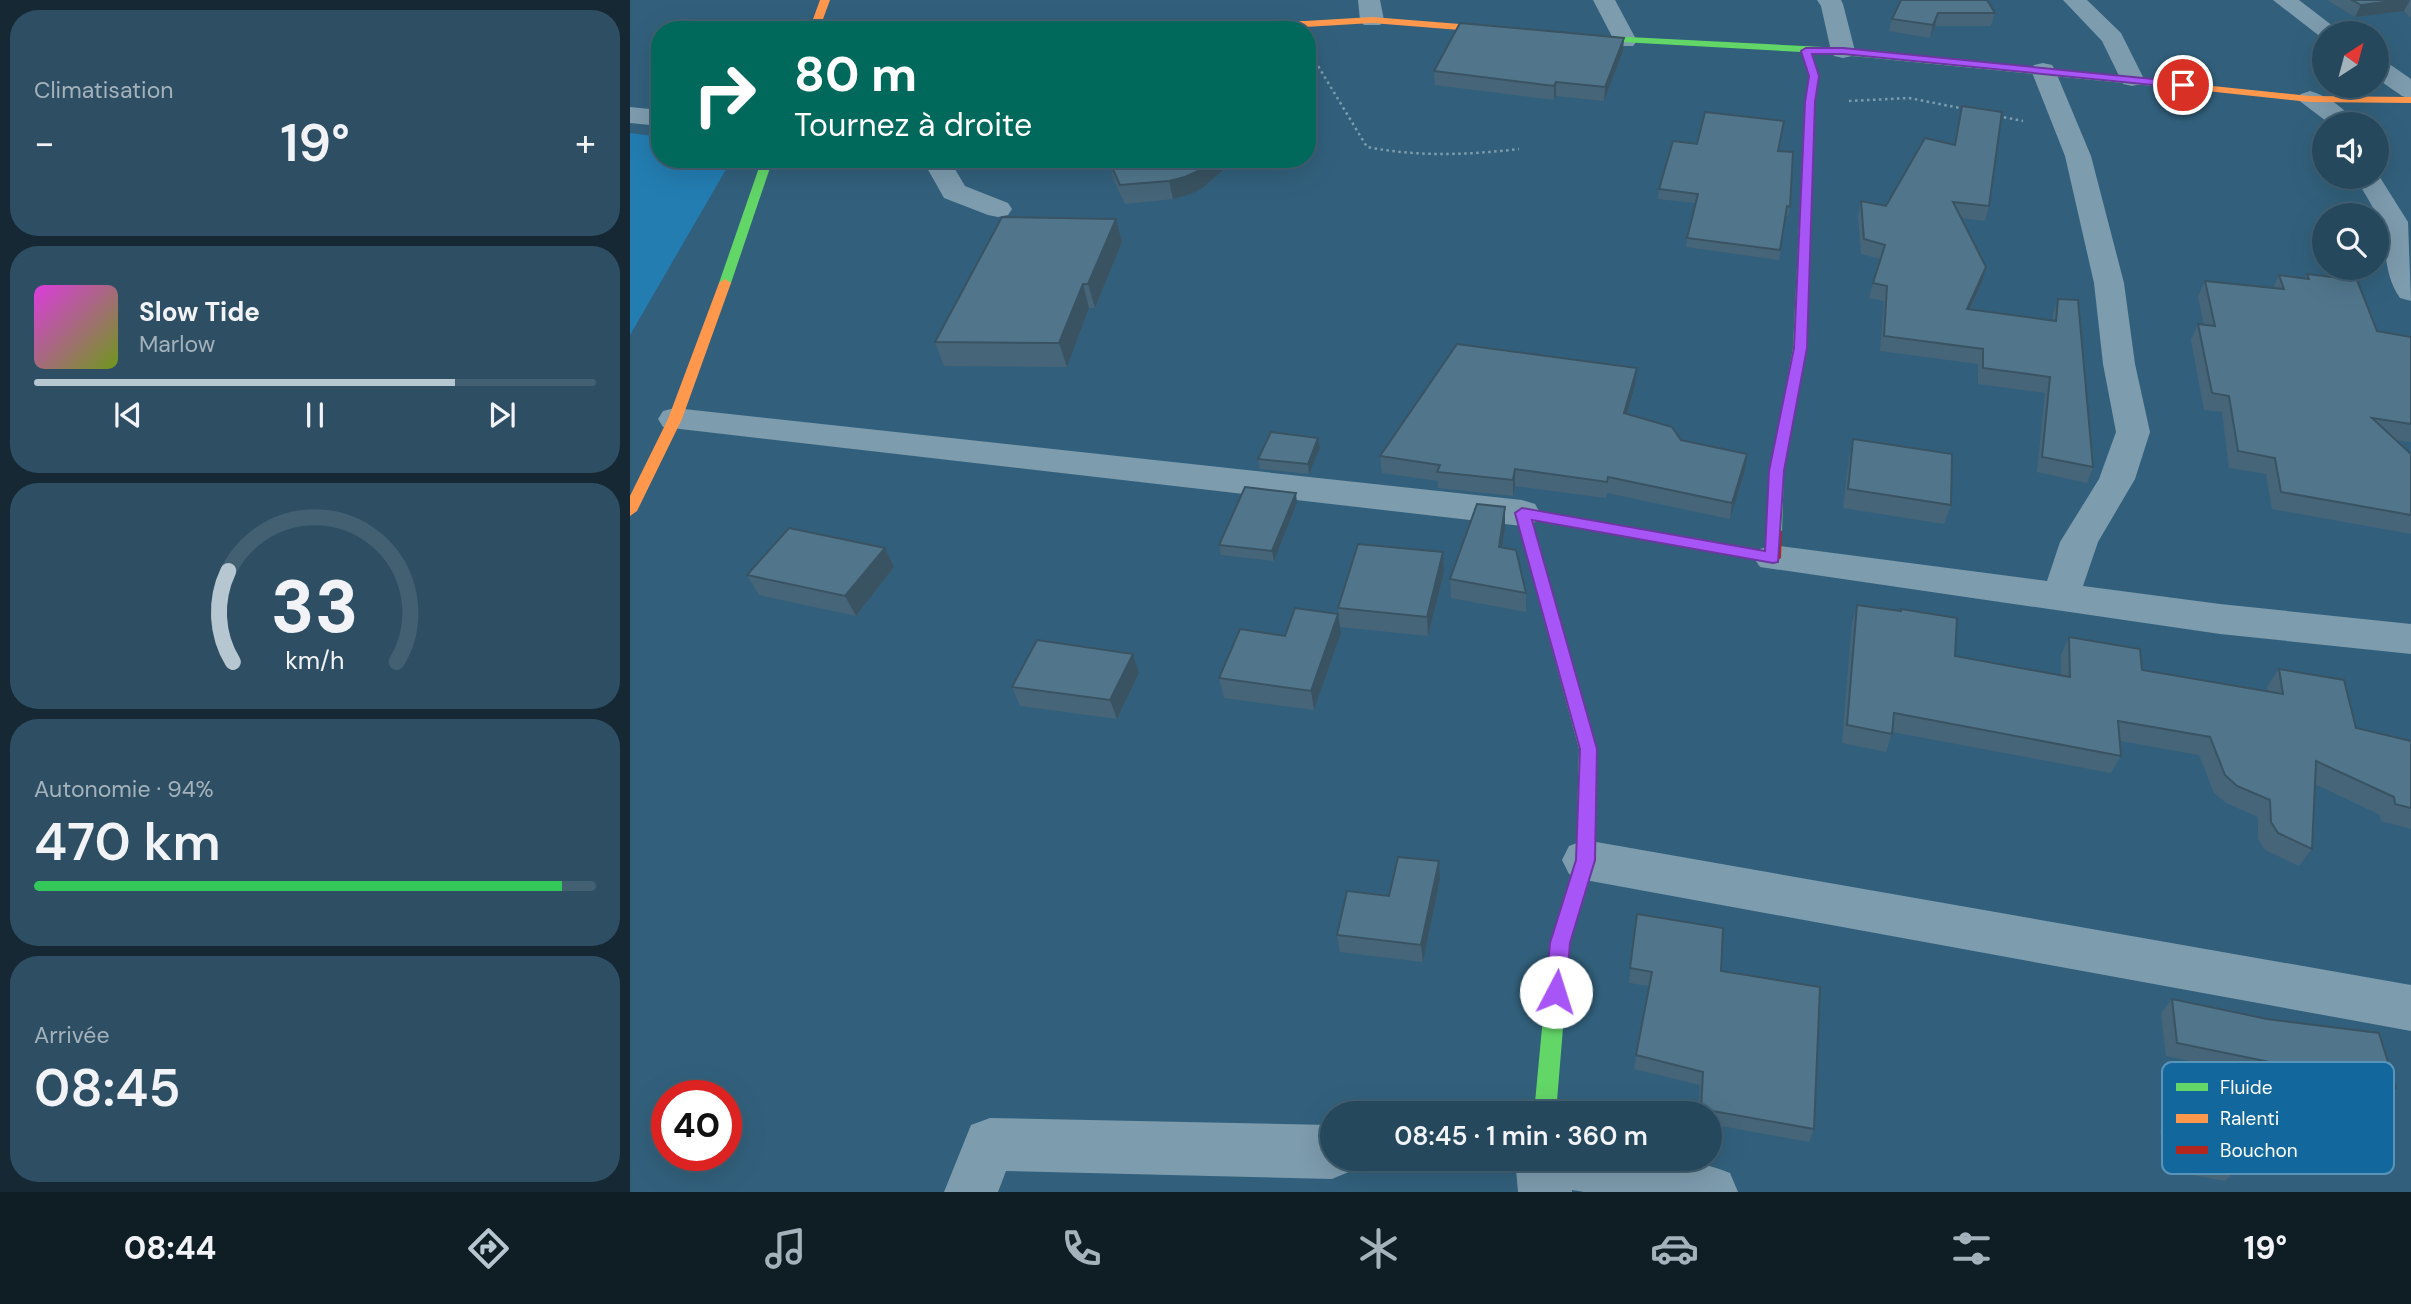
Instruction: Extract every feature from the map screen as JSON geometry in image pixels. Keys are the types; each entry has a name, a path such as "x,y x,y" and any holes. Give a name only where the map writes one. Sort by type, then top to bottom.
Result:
{"main road":[{"path":"817,21 825,0"},
{"path":"1316,22 1370,10 1532,33"},
{"path":"1558,36 1843,51 2310,99 2411,100"},
{"path":"1546,1101 1560,943 1586,860 1588,749 1522,513 1773,558 1777,471 1800,348 1810,102 1814,76 1806,51"},
{"path":"630,511 675,419 765,168"}],"street":[{"path":"1604,0 1625,41"},
{"path":"1828,0 1832,4 1843,51"},
{"path":"2074,0 2113,38 2132,79"},
{"path":"2284,0 2313,21"},
{"path":"2043,70 2078,156 2109,283 2119,364 2133,432 2118,479 2079,542 2061,596"},
{"path":"2389,75 2411,91"},
{"path":"2310,99 2330,112"},
{"path":"630,115 651,117"},
{"path":"940,168 954,192 998,209"},
{"path":"2376,189 2394,222 2400,265 2411,292"},
{"path":"675,419 1522,513"},
{"path":"1773,558 2220,619 2411,639"},
{"path":"1586,860 2411,1008"},
{"path":"971,1192 990,1144 1320,1152"},
{"path":"1543,1171 1545,1192"},
{"path":"1611,1171 1711,1192"}],"path":[{"path":"1316,63 1367,147 1398,154 1454,157 1519,149"},
{"path":"1810,102 1909,98 1972,110"},
{"path":"1997,115 2063,131 2078,156"}],"shaded area":[{"path":"630,133 651,136 651,168 727,168 630,335"}],"building":[{"path":"1901,0 1987,0 1995,13 1938,13 1933,25 1892,19"},
{"path":"2352,0 2400,0 2361,5"},
{"path":"1460,23 1624,38 1605,87 1556,82 1554,86 1434,71"},
{"path":"1962,106 2002,112 1989,206 1953,202 1986,267 1967,309 2056,321 2058,299 2078,300 2093,467 2042,457 2050,377 1983,368 1983,349 1884,336 1887,286 1873,283 1885,245 1864,239 1861,201 1886,206 1925,138 1955,145"},
{"path":"1705,112 1784,121 1778,151 1793,152 1790,207 1787,206 1780,250 1687,238 1698,194 1659,189 1673,141 1697,144"},
{"path":"1112,168 1201,168 1185,177 1169,181 1120,185"},
{"path":"1002,217 1116,219 1088,284 1083,284 1059,343 935,342"},
{"path":"2307,274 2312,275 2312,280 2357,280 2377,331 2411,337 2411,424 2372,418 2411,454 2411,515 2281,492 2275,458 2238,451 2229,396 2212,393 2198,324 2215,326 2205,281 2284,289 2279,275 2309,279"},
{"path":"1457,344 1637,368 1624,413 1672,427 1681,440 1747,454 1732,503 1608,477 1607,482 1515,469 1513,480 1437,472 1440,465 1380,456"},
{"path":"1271,432 1318,438 1308,464 1258,459"},
{"path":"1853,439 1952,454 1951,505 1848,489"},
{"path":"1245,487 1296,493 1272,551 1219,545"},
{"path":"1477,504 1505,507 1499,547 1516,550 1526,593 1450,579"},
{"path":"789,528 885,548 845,596 747,575"},
{"path":"1358,544 1443,552 1427,617 1338,608"},
{"path":"1857,605 1957,618 1955,656 2070,677 2069,637 2140,649 2142,670 2283,694 2279,669 2344,680 2356,728 2411,741 2411,808 2395,804 2394,797 2316,761 2312,849 2278,833 2271,822 2270,800 2237,786 2225,775 2210,737 2118,721 2121,756 1894,713 1892,734 1847,725"},
{"path":"1295,608 1338,614 1311,691 1219,678 1240,629 1285,636"},
{"path":"1037,640 1133,654 1110,700 1012,687"},
{"path":"1398,857 1439,861 1421,945 1337,935 1347,891 1389,896"},
{"path":"1637,914 1723,928 1721,971 1820,987 1814,1129 1722,1113 1722,1101 1701,1101 1703,1072 1636,1055 1652,972 1630,968"},
{"path":"2172,999 2267,1019 2379,1033 2388,1062 2269,1062 2177,1043"}],"traffic: fast":[{"path":"1570,37 1843,51 2164,84"},
{"path":"1774,531 1777,471 1800,348 1810,102 1814,76 1806,51"},
{"path":"725,283 765,168"},
{"path":"1546,1101 1560,943 1585,860 1588,749 1522,513 1576,523"}],"traffic: slow":[{"path":"817,21 825,0"},
{"path":"1316,23 1372,20 1510,31"},
{"path":"2164,84 2310,99 2411,100"},
{"path":"630,511 675,419 725,283"}],"traffic: jam":[{"path":"1576,523 1773,558 1774,531"}],"route":[{"path":"1556,992 1560,943 1586,860 1588,749 1522,513 1773,558 1777,471 1800,348 1810,102 1814,76 1806,51 1843,51 2183,85"}]}
